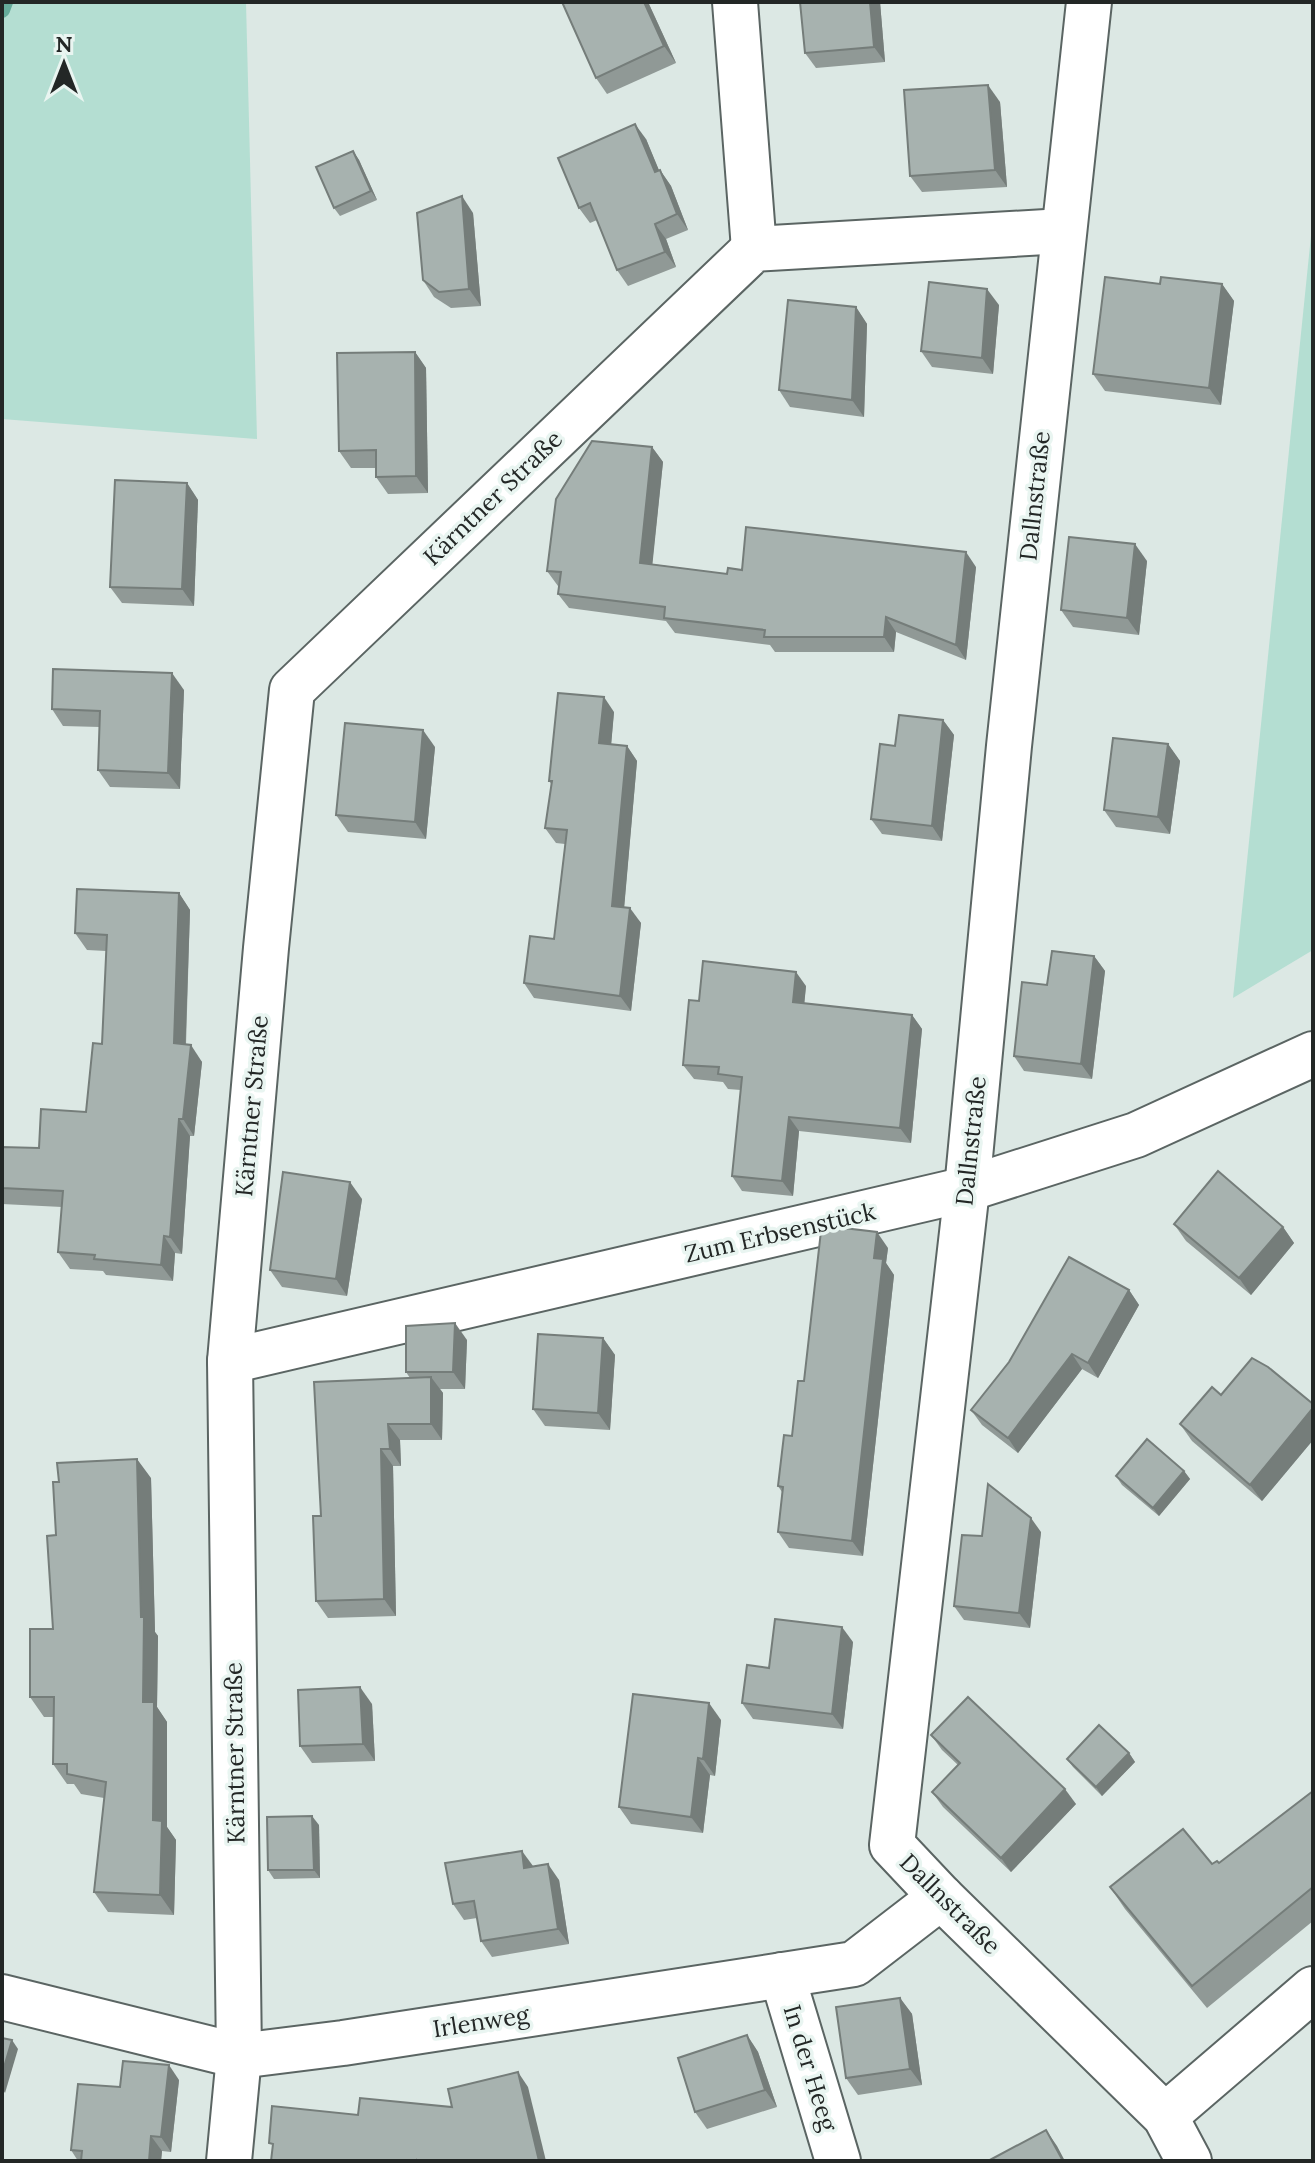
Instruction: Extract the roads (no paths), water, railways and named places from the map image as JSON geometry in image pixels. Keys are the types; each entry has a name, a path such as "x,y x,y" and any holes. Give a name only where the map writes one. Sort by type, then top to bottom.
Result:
{"street":[{"path":"735,2 754,249 1063,231"},
{"name":"Dallnstraße","path":"1089,2 1007,762 967,1189 892,1845 1165,2116 1189,2161"},
{"name":"Kärntner Straße","path":"229,2161 239,2056 230,1361 292,690 754,249"},
{"name":"Zum Erbsenstück","path":"230,1361 967,1189 1136,1135 1313,1054"},
{"name":"Irlenweg","path":"2,1997 239,2056 343,2043 854,1964 941,1897"},
{"name":"In der Heeg","path":"782,1975 838,2161"},
{"path":"1165,2116 1313,1989"}],"waterway":[{"path":"2,10 5,2"}]}
